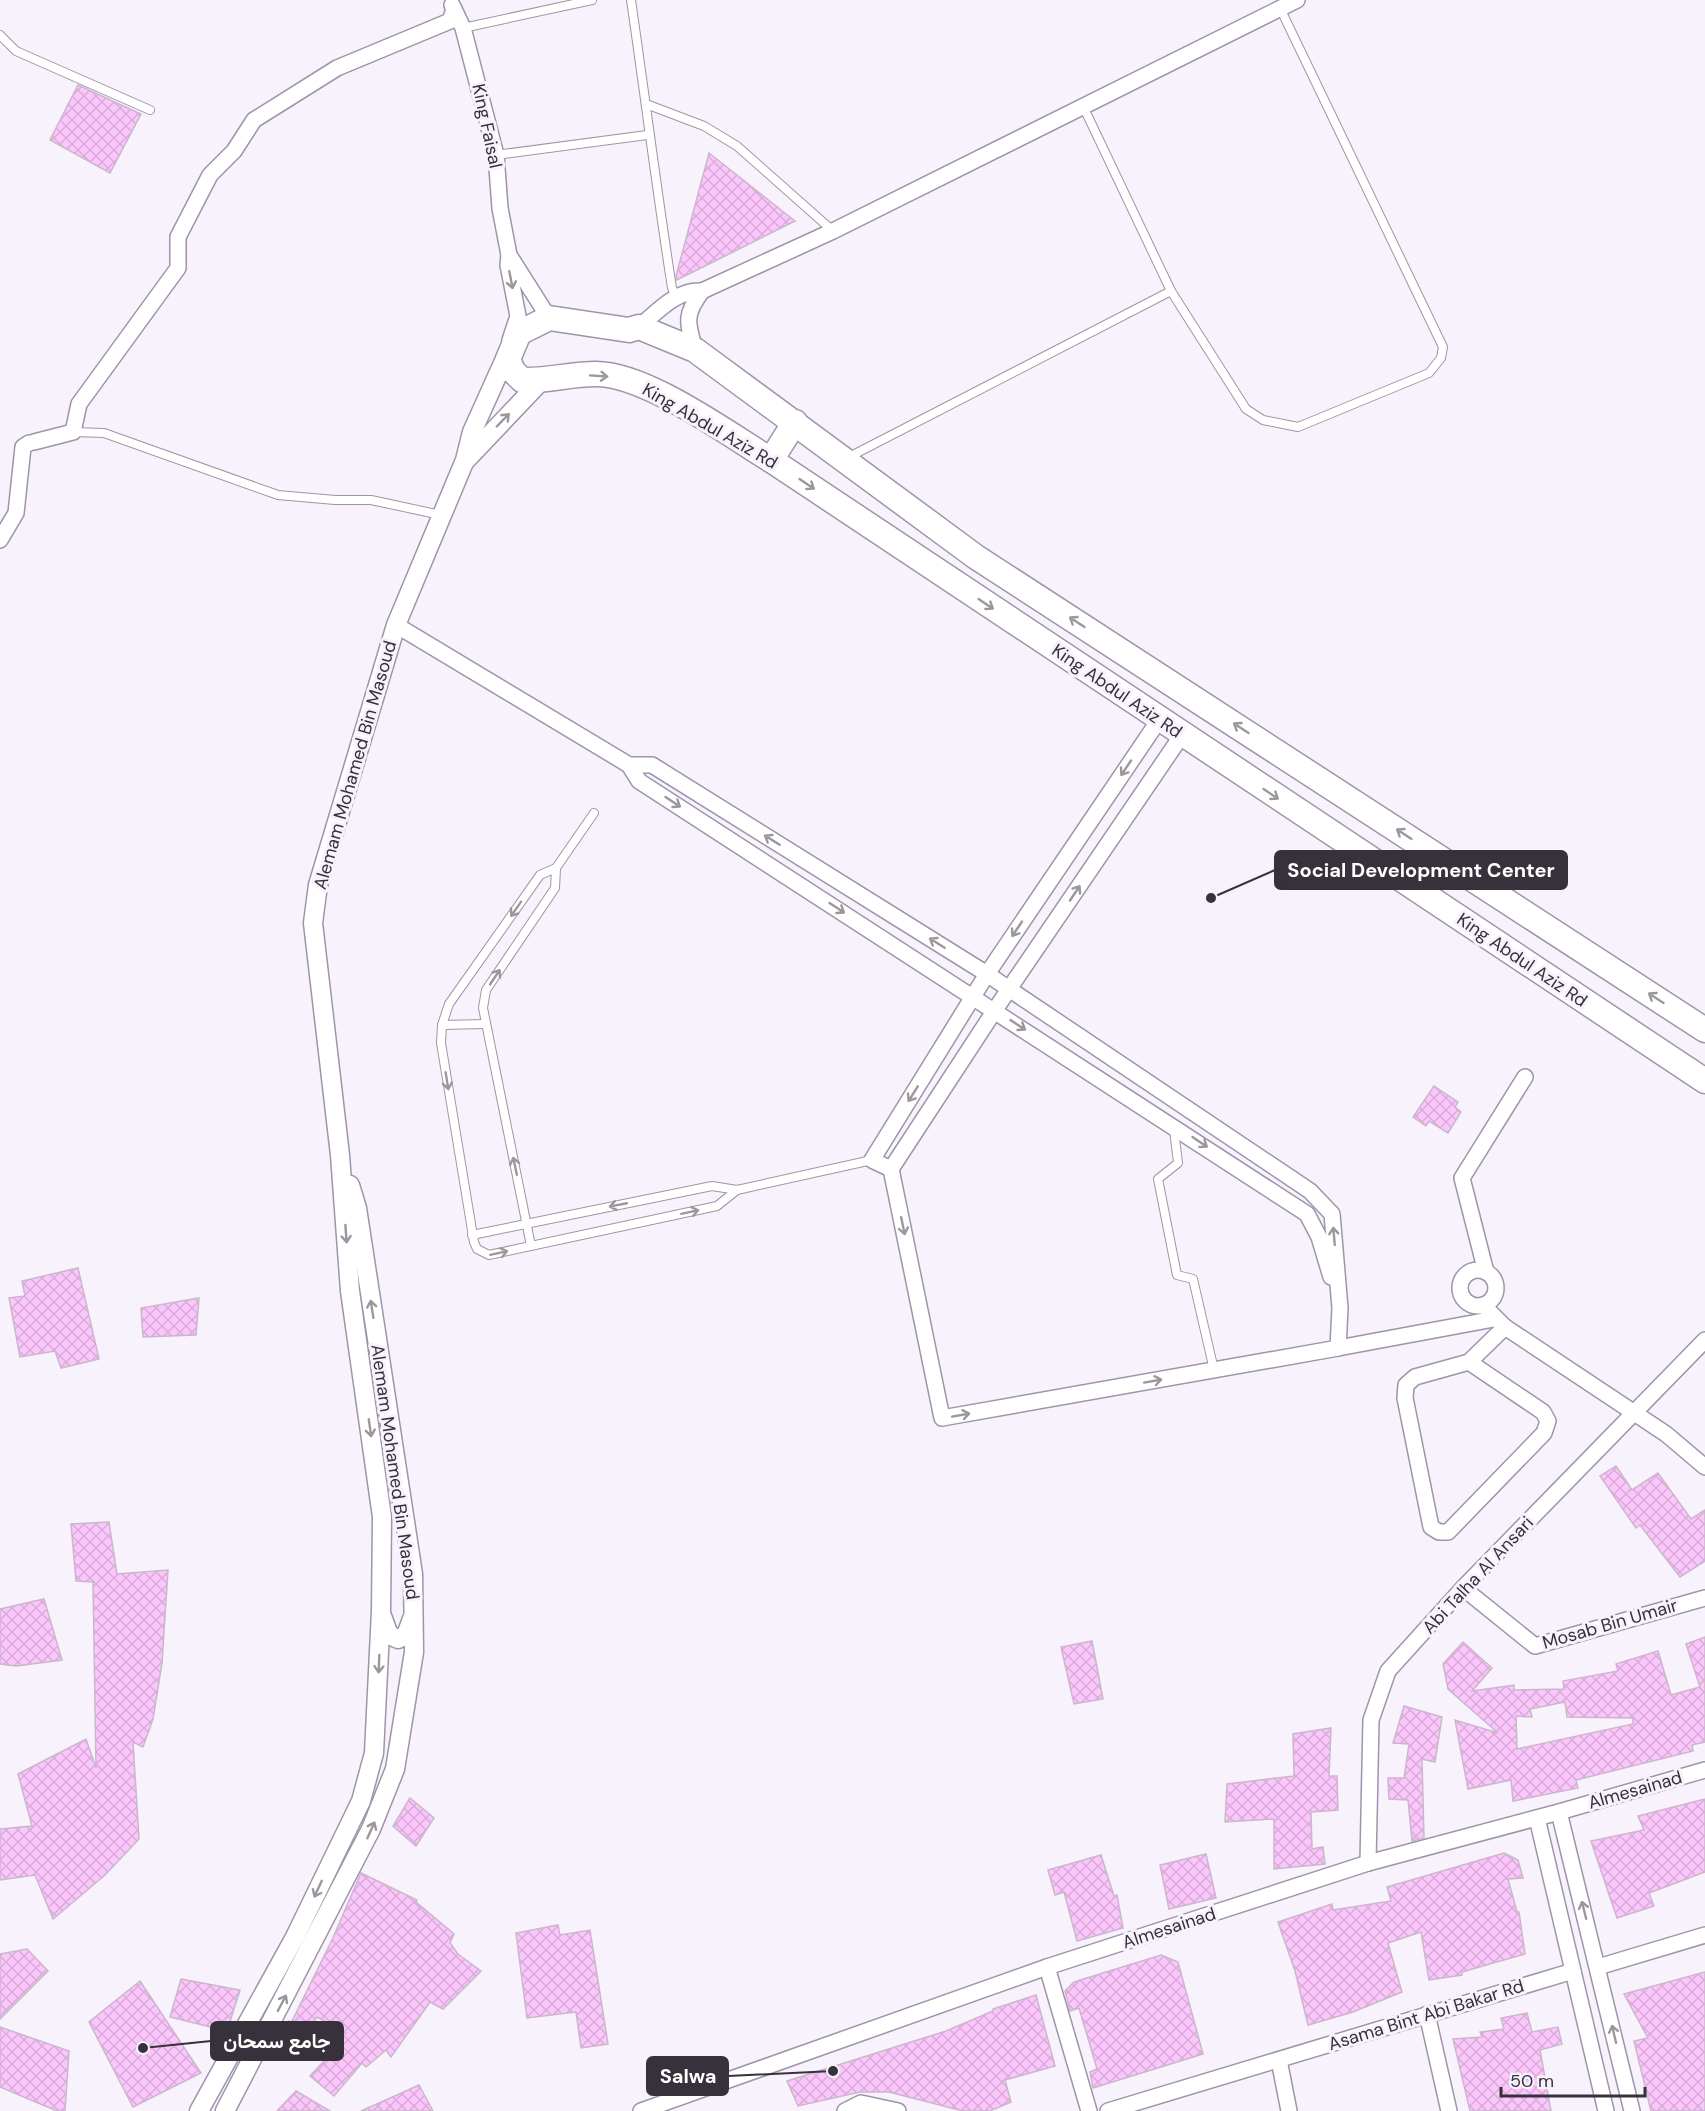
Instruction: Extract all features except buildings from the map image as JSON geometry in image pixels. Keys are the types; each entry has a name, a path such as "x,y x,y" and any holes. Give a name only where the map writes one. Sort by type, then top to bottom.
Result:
{"main road":[{"name":"King Abdul Aziz Rd","path":"1705,1030 976,557 695,350 639,327 629,330 549,318 519,333 508,358 513,372 522,380 541,381 597,374 634,381 682,406 771,460 1705,1081"},
{"path":"771,460 795,422"},
{"path":"958,586 976,557"}],"street":[{"path":"695,350 688,324 689,308 702,291 833,231 1297,0"},
{"name":"King Faisal","path":"451,5 463,28 496,155 500,208 518,316 504,361"},
{"path":"0,540 16,513 23,447 31,442 73,432 79,404 178,268 178,237 210,175 234,151 254,120 337,68 450,21 451,5"},
{"path":"509,255 549,318"},
{"path":"639,327 676,296 691,290 702,291"},
{"name":"Alemam Mohamed Bin Masoud","path":"199,2111 296,1937 361,1801 374,1753 381,1611 382,1517 350,1291 340,1155 314,923 318,885 396,625 465,460 472,432 504,361"},
{"name":"Alemam Mohamed Bin Masoud","path":"465,460 541,381"},
{"path":"396,625 629,765 639,781 1174,1125 1307,1214 1319,1236 1340,1308"},
{"path":"891,1169 872,1160 987,974 1159,720"},
{"path":"1182,735 994,1010 891,1169 942,1418 1338,1348 1500,1323"},
{"path":"629,765 652,765 987,974 1310,1191 1332,1214 1340,1308 1338,1348"},
{"path":"1483,1305 1493,1298 1495,1286 1486,1272 1462,1178 1525,1077"},
{"name":"Alemam Mohamed Bin Masoud","path":"225,2111 367,1839 395,1769 414,1652 413,1574 357,1208 340,1155"},
{"path":"1486,1272 1469,1272 1460,1287 1467,1302 1483,1305 1500,1323 1666,1434 1705,1467"},
{"path":"1469,1362 1543,1412 1548,1421 1544,1433 1448,1532 1439,1532 1431,1527 1405,1398 1406,1385 1415,1377 1469,1362 1500,1323"},
{"name":"Abi Talha Al Ansari","path":"1368,1863 1371,1720 1388,1671 1463,1588 1705,1340"},
{"name":"Mosab Bin Umair","path":"1463,1588 1535,1646 1705,1598"},
{"path":"381,1611 389,1635 398,1639 406,1635 414,1613"},
{"name":"Almesainad","path":"641,2111 1047,1967 1368,1863 1705,1770"},
{"path":"1559,1812 1632,2111"},
{"path":"1537,1818 1606,2111"},
{"path":"1598,1967 1705,1935"},
{"path":"1047,1967 1089,2111"},
{"name":"Asama Bint Abi Bakar Rd","path":"1108,2111 1573,1971"},
{"path":"1427,2014 1449,2111"},
{"path":"1279,2060 1289,2111"},
{"path":"845,2111 861,2103 898,2111"}],"lane":[{"path":"463,28 592,0"},
{"path":"631,0 646,104 647,135 672,288 676,296"},
{"path":"1083,106 1171,291 1246,409 1263,420 1298,427 1430,373 1441,358 1443,347 1280,8"},
{"path":"0,35 16,51 150,110"},
{"path":"646,104 704,126 737,146 833,231"},
{"path":"496,155 647,135"},
{"path":"845,459 1171,291"},
{"path":"73,432 104,432 278,495 335,500 371,500 442,515"},
{"path":"594,813 555,868 540,875 449,1004 442,1025 441,1043 472,1235 477,1249 489,1255 717,1206 737,1190"},
{"path":"531,1246 483,1008 486,990 555,888 555,868"},
{"path":"442,1025 485,1023"},
{"path":"1174,1125 1178,1163 1158,1179 1177,1275 1192,1279 1214,1370"},
{"path":"472,1235 712,1186 737,1190 872,1160"}],"place":[{"name":"Social Development Center","path":"1211,898"},
{"name":"جامع سمحان","path":"143,2048"},
{"name":"Salwa","path":"833,2071"}]}
